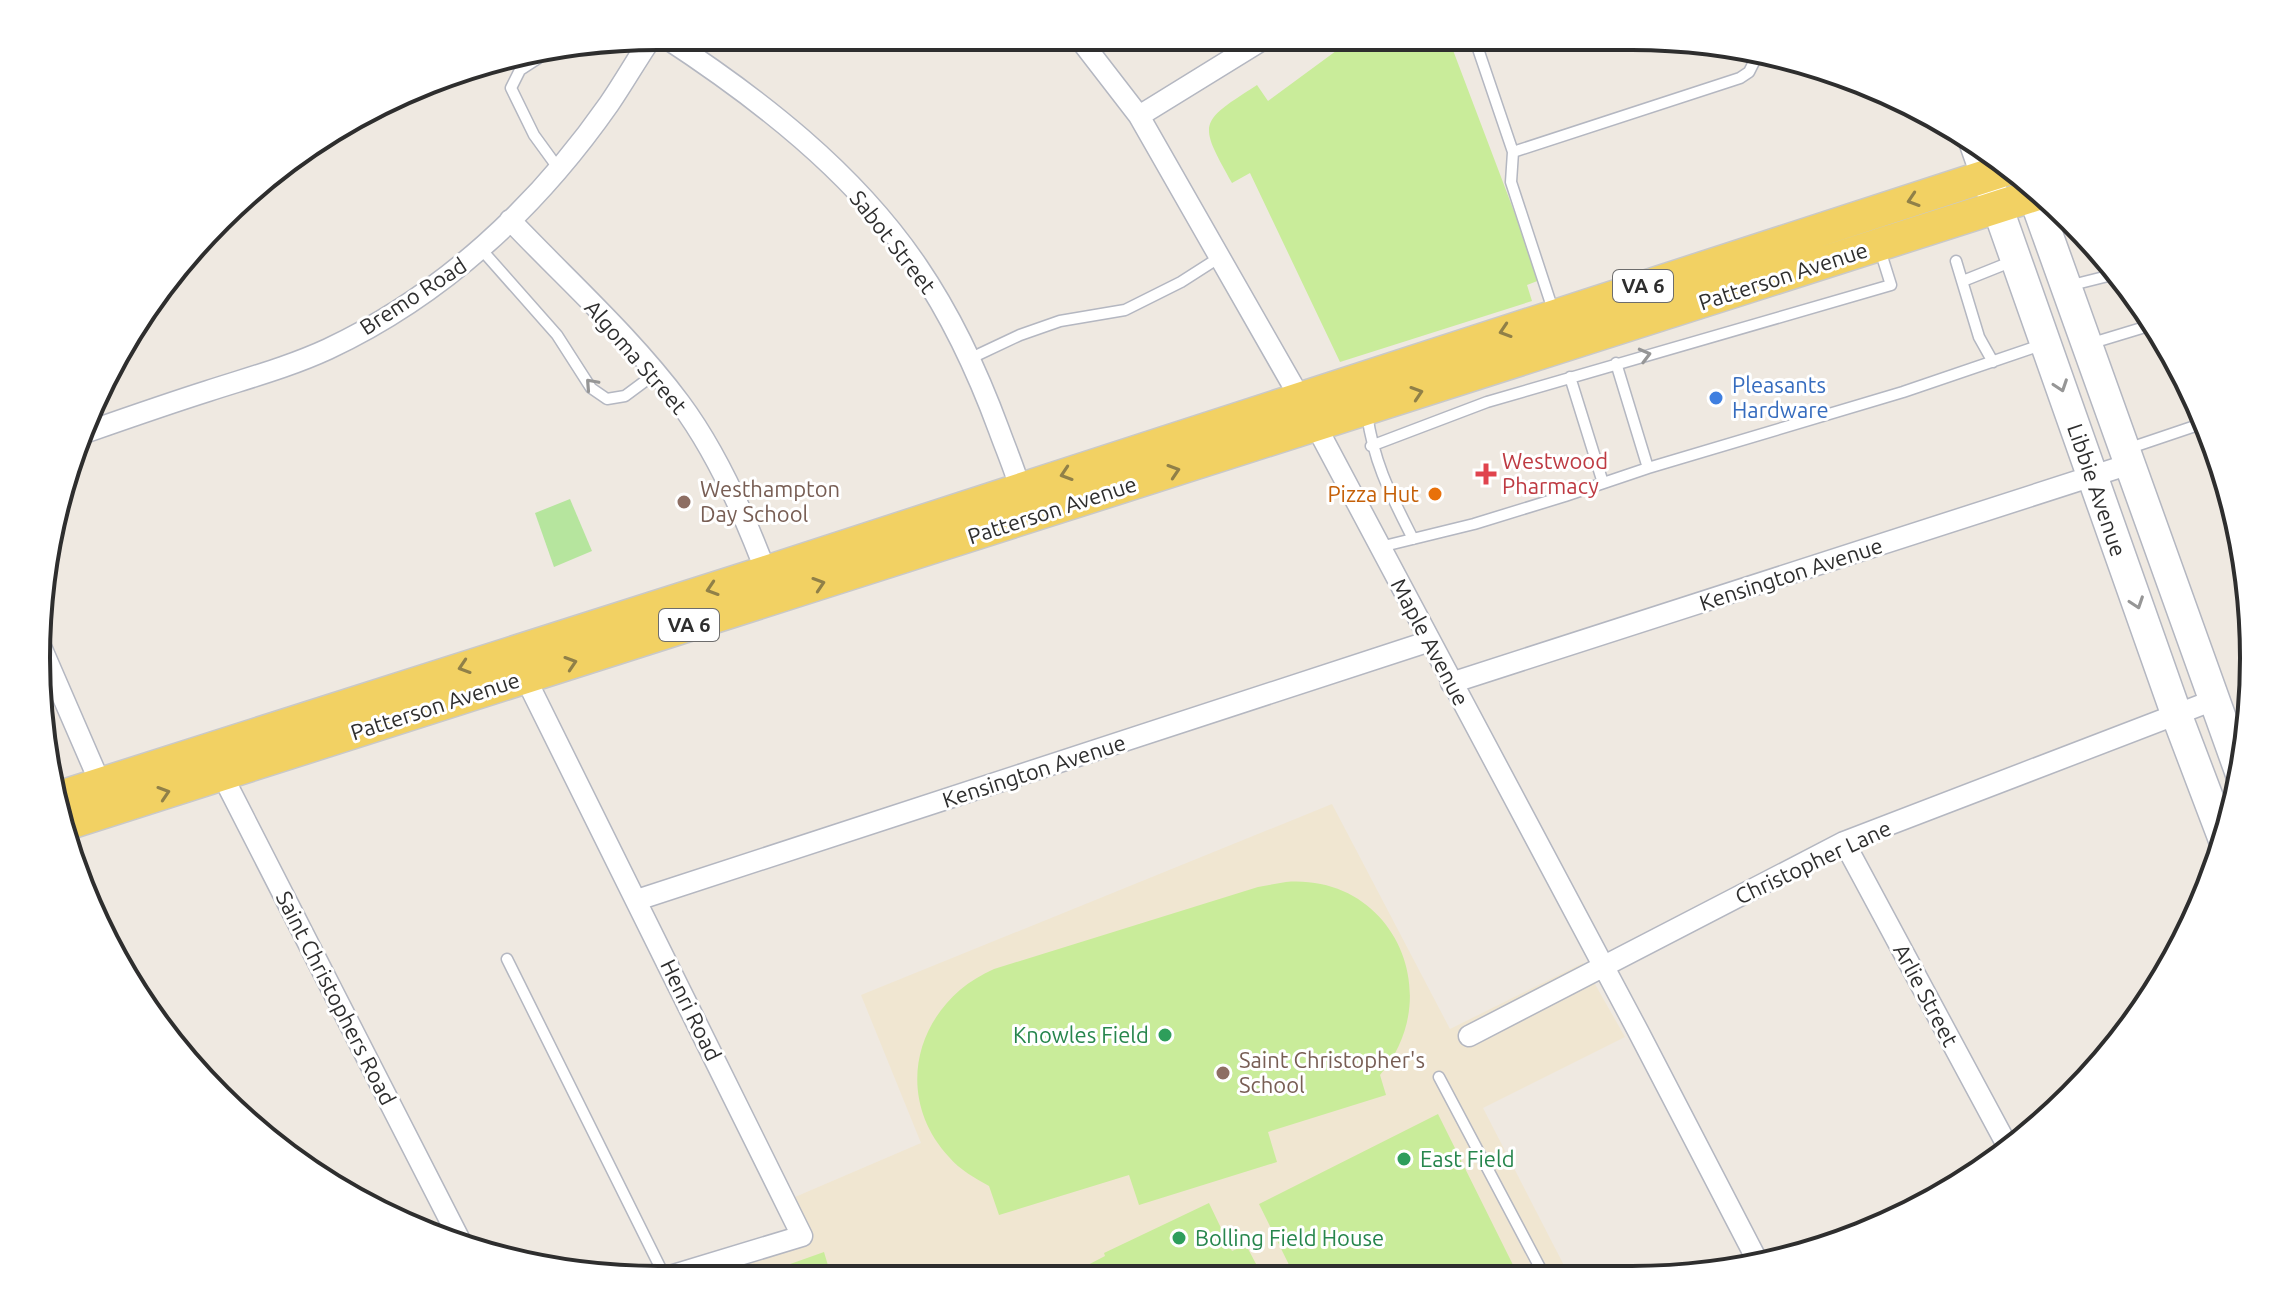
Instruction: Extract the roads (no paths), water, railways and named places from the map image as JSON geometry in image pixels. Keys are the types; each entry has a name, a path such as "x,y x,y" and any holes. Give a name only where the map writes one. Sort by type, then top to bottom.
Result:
{"main road":[{"name":"Patterson Avenue","path":"67,798 106,796 1024,503 1300,397 1997,173"},
{"name":"Libbie Avenue","path":"1999,174 1999,206 2092,477 2217,822"},
{"name":"Patterson Avenue","path":"1024,503 1316,426 1999,206 2025,194"},
{"name":"Libbie Avenue","path":"2041,208 2233,751"},
{"name":"Patterson Avenue","path":"72,819 106,796"}],"street":[{"name":"Bremo Road","path":"94,430 283,367 376,324 426,294 481,249 558,168 609,104 645,50"},
{"name":"Sabot Street","path":"674,50 742,90 801,138 876,214 918,265 952,323 987,397 1024,503"},
{"name":"Maple Avenue","path":"1088,50 1139,116 1300,397 1754,1253"},
{"path":"1139,116 1246,50"},
{"name":"Algoma Street","path":"510,220 656,373 682,406 720,468 770,585"},
{"name":"Kensington Avenue","path":"1451,683 2092,477 2128,457"},
{"name":"Kensington Avenue","path":"637,900 1430,641"},
{"name":"Henri Road","path":"519,665 802,1236 703,1266"},
{"path":"50,668 106,796"},
{"name":"Christopher Lane","path":"1469,1036 1844,842 2214,700"},
{"name":"Saint Christophers Road","path":"215,761 455,1231"},
{"name":"Arlie Street","path":"1844,842 2004,1139"}],"lane":[{"path":"1478,50 1513,152 1511,182 1555,315"},
{"path":"1513,152 1740,78 1749,72 1754,63"},
{"path":"528,65 520,70 511,88 534,135 558,168"},
{"path":"1371,446 1487,402 1891,285 1878,245"},
{"path":"481,249 557,335 591,388 607,399 625,396 656,373"},
{"path":"969,359 1020,335 1060,321 1125,310 1181,282 1220,257"},
{"path":"1963,281 2017,259"},
{"path":"1956,261 1979,337 1993,362"},
{"path":"2066,286 2105,277"},
{"path":"2087,344 2143,328"},
{"path":"1380,547 1474,524 1903,392 2047,343"},
{"path":"1616,363 1648,468"},
{"path":"1570,377 1603,483"},
{"path":"1367,410 1371,446 1383,480 1413,539"},
{"path":"2128,457 2195,427"},
{"path":"507,959 657,1266"},
{"path":"1439,1077 1539,1266"}],"place":[{"name":"Pleasants Hardware","path":"1716,398"},
{"name":"Westwood Pharmacy","path":"1486,474"},
{"name":"Pizza Hut","path":"1435,494"},
{"name":"Westhampton Day School","path":"684,502"},
{"name":"Knowles Field","path":"1165,1035"},
{"name":"Saint Christopher's School","path":"1223,1073"},
{"name":"East Field","path":"1404,1159"},
{"name":"Bolling Field House","path":"1179,1238"}]}
